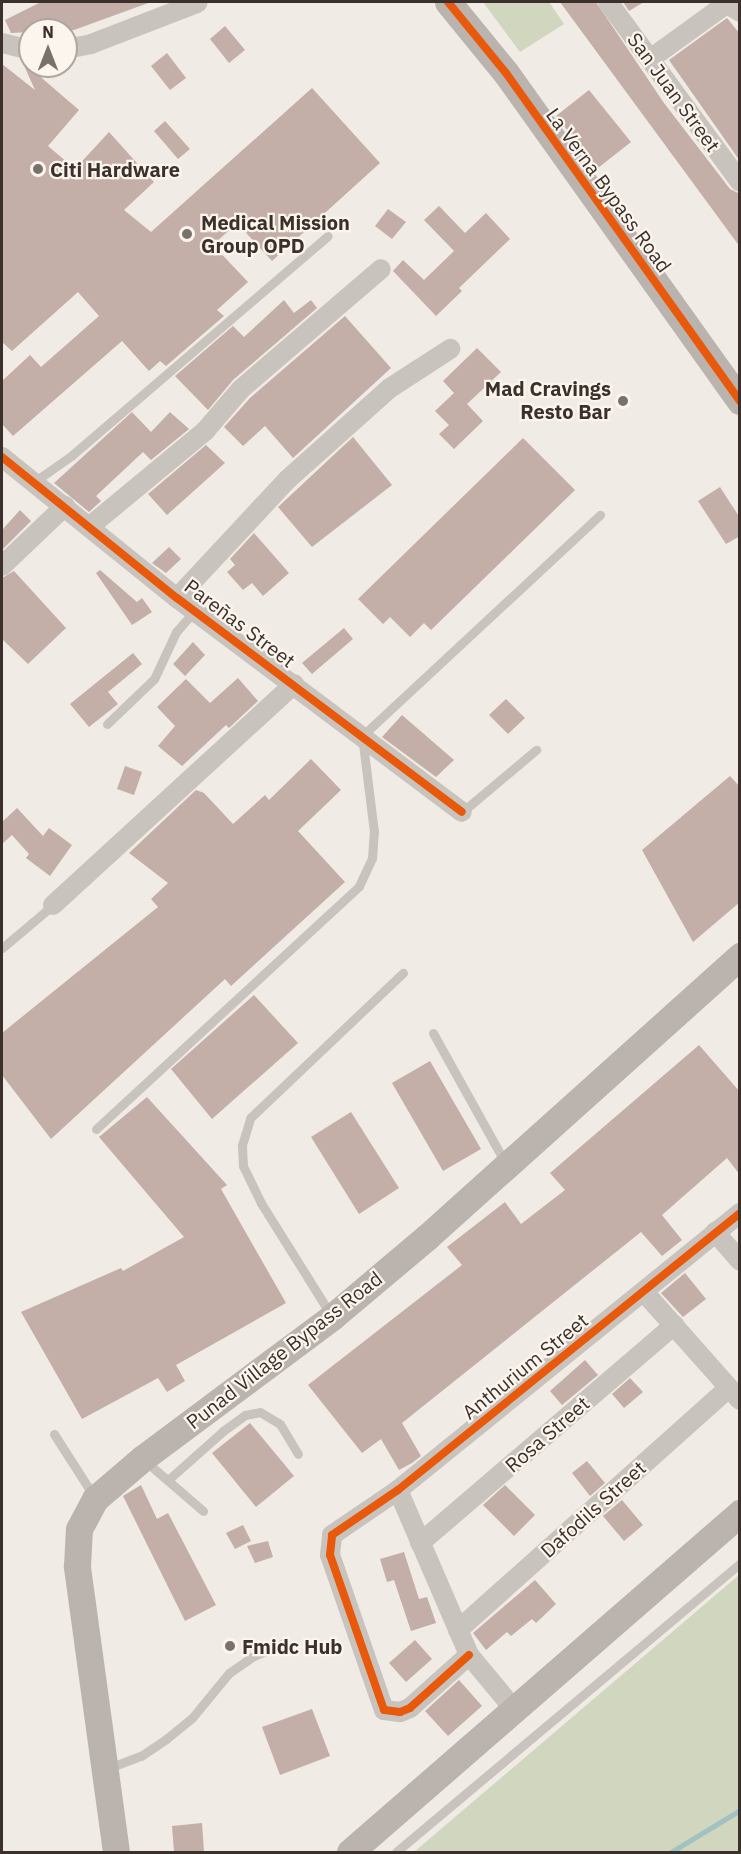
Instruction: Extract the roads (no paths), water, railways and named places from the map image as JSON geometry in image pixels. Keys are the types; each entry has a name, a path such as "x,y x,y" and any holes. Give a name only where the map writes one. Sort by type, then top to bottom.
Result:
{"main road":[{"name":"La Verna Bypass Road","path":"448,2 506,73 740,400"},
{"name":"Punad Village Bypass Road","path":"116,1852 77,1566 79,1529 95,1499 142,1458 332,1317 507,1166 740,956"},
{"path":"350,1852 740,1513"}],"street":[{"name":"San Juan Street","path":"608,2 740,182"},
{"path":"78,47 91,44 197,3"},
{"path":"650,59 722,7 734,6 740,12"},
{"path":"2,43 18,47"},
{"path":"89,527 205,432 241,389 381,269"},
{"path":"177,598 296,473 390,388 450,349"},
{"name":"Pareñas Street","path":"2,457 177,598 462,812"},
{"path":"2,566 65,506"},
{"path":"53,905 294,684"},
{"name":"Anthurium Street","path":"469,1655 410,1708 384,1710 330,1555 328,1541 398,1490 740,1212"},
{"path":"716,1232 740,1261"},
{"path":"644,1292 734,1394"},
{"name":"Rosa Street","path":"420,1543 674,1325"},
{"name":"Dafodils Street","path":"458,1630 734,1394"},
{"path":"398,1490 469,1655 514,1709"}],"lane":[{"path":"34,482 71,456 328,236"},
{"path":"96,1129 349,896 368,874 374,832 362,736 600,515"},
{"path":"107,724 154,679 176,632 194,611"},
{"path":"462,812 536,750"},
{"path":"2,948 53,905"},
{"path":"332,1317 261,1203 243,1167 243,1145 250,1118 403,973"},
{"path":"433,1033 507,1166"},
{"path":"168,1480 223,1431 245,1415 260,1412 280,1424 298,1454"},
{"path":"54,1434 95,1499"},
{"path":"142,1458 203,1511"},
{"path":"396,1852 740,1563"},
{"path":"104,1770 141,1756 166,1739 192,1718 230,1673 252,1657 284,1643"}],"waterway":[{"path":"671,1852 740,1810"}],"place":[{"name":"Citi Hardware","path":"38,169"},
{"name":"Medical Mission Group OPD","path":"187,234"},
{"name":"Mad Cravings Resto Bar","path":"623,401"},
{"name":"Fmidc Hub","path":"230,1646"}]}
